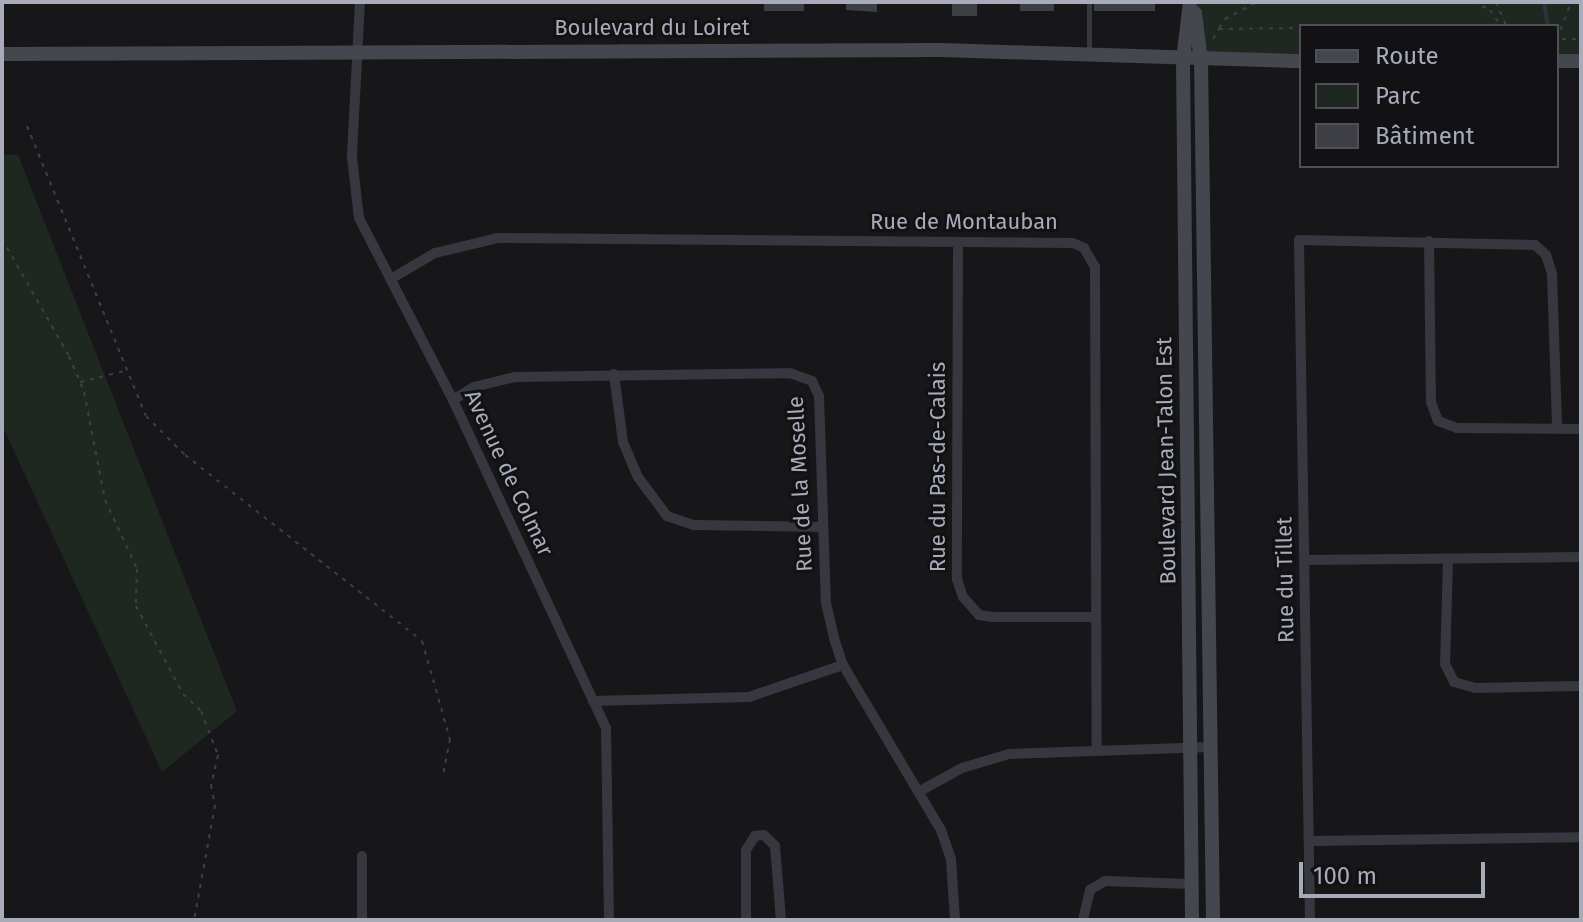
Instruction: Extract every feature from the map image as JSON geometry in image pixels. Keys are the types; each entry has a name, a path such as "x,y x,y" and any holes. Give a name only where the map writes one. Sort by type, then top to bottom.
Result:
{"street":[{"name":"Avenue de Colmar","path":"360,2 361,50 354,188 359,218 394,277 606,728 609,762 609,920"},
{"name":"Boulevard Jean-Talon Est","path":"1192,2 1183,60 1192,920"},
{"name":"Boulevard Jean-Talon Est","path":"1192,2 1201,61 1213,920"},
{"name":"Boulevard du Loiret","path":"2,54 361,50 942,50 1201,61 1299,61"},
{"path":"1559,61 1581,61"},
{"name":"Rue de Montauban","path":"394,277 435,253 498,238 1073,243 1092,256 1097,749"},
{"name":"Rue du Tillet","path":"1310,920 1299,240 1429,241"},
{"path":"1557,428 1552,274 1546,255 1525,242 1429,241 1433,414 1457,428 1581,429"},
{"name":"Rue du Pas-de-Calais","path":"958,243 957,579 963,597 979,615 1095,617"},
{"name":"Rue de la Moselle","path":"453,400 474,387 515,377 790,373 812,381 819,396 826,603 843,665 920,791 951,859 955,920"},
{"path":"614,374 623,442 638,477 667,516 693,525 823,527"},
{"path":"1305,560 1581,557"},
{"path":"1448,559 1445,664 1454,682 1475,688 1581,686"},
{"path":"593,701 749,697 843,665"},
{"path":"920,791 962,768 1009,754 1211,747"},
{"path":"746,920 746,850 755,836 764,835 775,846 781,920"},
{"path":"1309,841 1581,837"},
{"path":"362,856 362,920"},
{"path":"1083,920 1090,890 1105,881 1190,884"}],"lane":[{"path":"1089,2 1089,57"}],"path":[{"path":"1201,61 1225,19 1257,2"},
{"path":"1473,2 1490,10 1501,24"},
{"path":"1496,2 1502,24"},
{"path":"1559,36 1571,2"},
{"path":"1219,29 1299,28"},
{"path":"1559,39 1581,39"},
{"path":"27,126 146,416 185,455 422,641 450,739 443,775"},
{"path":"2,139 4,134"},
{"path":"2,239 80,382 105,500 137,569 136,606 183,694 201,711 218,755 211,785 215,805 194,920"},
{"path":"80,382 125,370"}],"green space":[{"path":"1194,2 1581,2 1581,61 1559,61 1559,24 1299,24 1299,61 1201,61"},
{"path":"2,154 18,155 237,711 162,772 2,425"}],"building":[{"path":"764,2 804,2 804,11 764,11"},
{"path":"846,2 877,2 877,12 846,10"},
{"path":"952,2 977,2 977,16 952,16"},
{"path":"1020,2 1054,2 1054,11 1020,11"},
{"path":"1094,2 1155,2 1155,11 1094,11"}],"waterway":[{"path":"1544,2 1548,24"}]}
